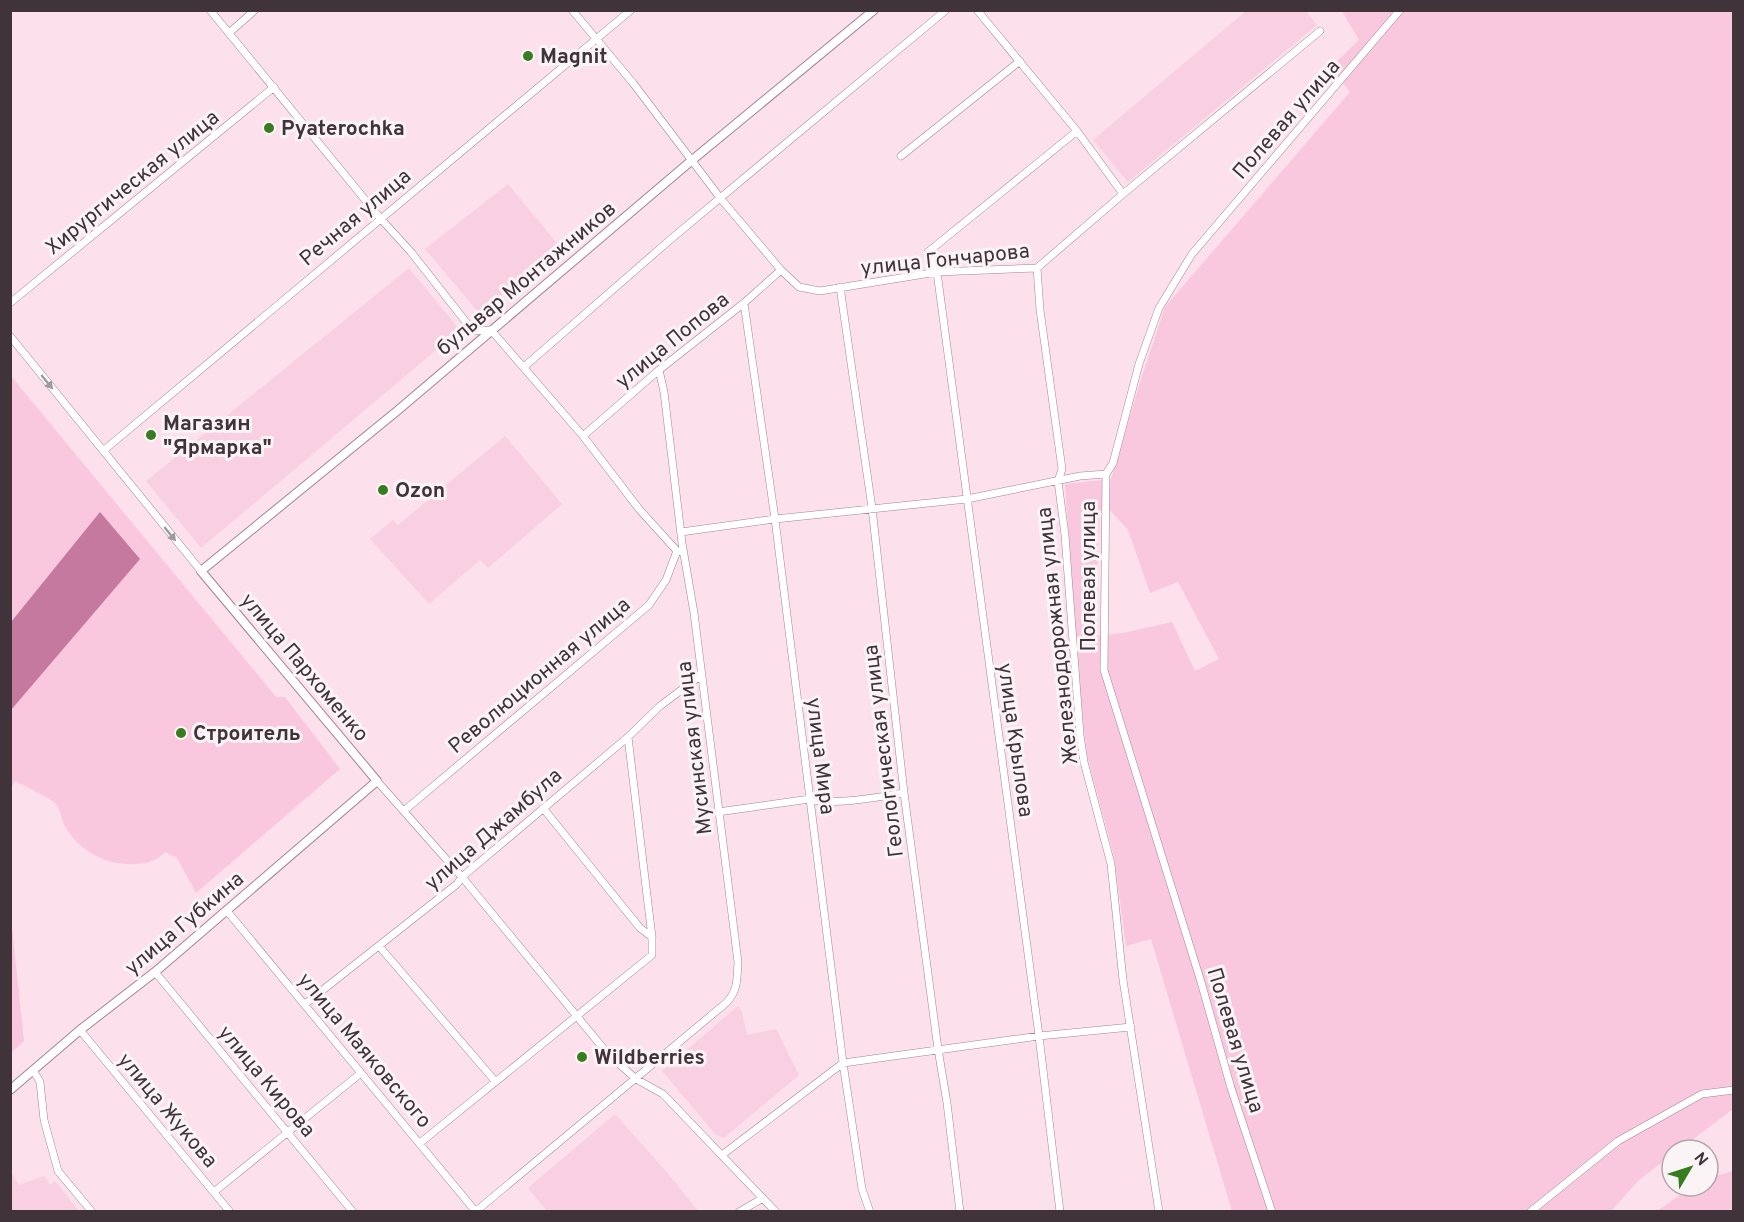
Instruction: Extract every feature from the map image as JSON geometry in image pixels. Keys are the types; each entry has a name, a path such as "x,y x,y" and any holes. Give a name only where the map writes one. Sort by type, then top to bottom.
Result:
{"street":[{"path":"210,10 380,218 411,252 473,331 491,330 583,436 639,509 680,551"},
{"path":"229,33 255,10"},
{"name":"улица Гончарова","path":"572,10 633,83 721,199 781,270 799,287 820,291 937,272 1037,268 1320,31"},
{"name":"Речная улица","path":"102,451 631,10"},
{"name":"бульвар Монтажников","path":"201,572 397,411 691,161 874,10"},
{"path":"524,367 629,275 946,10"},
{"path":"977,10 1077,131 1123,194"},
{"name":"Полевая улица","path":"1272,1210 1231,1088 1201,982 1104,670 1106,474 1113,463 1139,364 1160,308 1192,254 1400,10"},
{"path":"901,156 1020,60"},
{"name":"Хирургическая улица","path":"10,303 274,87"},
{"name":"улица Крылова","path":"1060,1212 1039,1036 937,272 928,252 1077,131"},
{"name":"Железнодорожная улица","path":"1037,268 1040,310 1062,469 1058,481 1065,536 1080,735 1084,762 1111,864 1118,913 1118,937 1159,1212"},
{"name":"улица Попова","path":"583,436 781,270"},
{"name":"Геологическая улица","path":"840,287 872,508 904,793 960,1212"},
{"name":"улица Мира","path":"744,303 775,519 843,1063 862,1189 870,1212"},
{"name":"улица Пархоменко","path":"10,336 201,572 377,781 462,877 608,1054 636,1079 663,1094 776,1212"},
{"name":"Мусинская улица","path":"476,1211 726,1003 734,995 737,986 738,962 700,676 694,613 680,551 681,531 664,392 659,370"},
{"path":"681,531 967,499 1080,476 1106,474"},
{"name":"Революционная улица","path":"405,810 649,605 666,580 680,551"},
{"name":"улица Джамбула","path":"305,1004 457,884 462,877 660,706 700,676"},
{"path":"420,1143 652,955 652,937 628,736"},
{"name":"улица Губкина","path":"10,1090 80,1030 155,972 377,781"},
{"path":"718,812 810,798 820,802 867,799 904,793"},
{"path":"543,808 640,928 652,937"},
{"name":"улица Маяковского","path":"227,911 476,1211"},
{"path":"379,946 495,1081"},
{"name":"улица Кирова","path":"155,972 353,1212"},
{"path":"722,1155 843,1063 1039,1036 1131,1027"},
{"name":"улица Жукова","path":"80,1030 230,1212"},
{"path":"33,1070 39,1082 44,1120 58,1171 92,1212"},
{"path":"214,1192 361,1073"},
{"path":"1530,1212 1618,1142 1702,1094 1734,1090"},
{"path":"739,1212 763,1198"},
{"path":"1263,1212 1272,1210"}],"shaded area":[{"path":"1246,11 1306,11 1317,25 1128,182 1093,140"},
{"path":"1342,11 1733,11 1733,1109 1695,1138 1660,1138 1660,1164 1640,1179 1611,1211 1232,1211 1151,939 1126,946 1114,856 1087,755 1080,695 1065,484 1111,479 1165,307 1350,92 1331,67 1359,40","holes":["1110,510 1128,530 1150,593 1178,582 1219,659 1195,671 1172,622 1123,633 1095,636 1099,511"]},
{"path":"508,184 560,247 479,313 425,249"},
{"path":"409,268 460,330 201,548 146,481"},
{"name":"Строитель","path":"11,376 276,697 285,697 340,769 196,893 177,858 165,852 148,862 125,864 95,856 71,835 64,824 58,806 53,801 15,781 11,787"},
{"path":"505,436 562,504 488,568 480,560 429,604 370,539 393,520 398,525"},
{"path":"100,512 140,559 11,710 11,622"},
{"path":"10,908 24,1041 11,1053 10,1052"},
{"path":"738,1006 742,1012 747,1035 776,1029 799,1075 724,1138 716,1135 662,1071"},
{"path":"615,1114 698,1211 547,1211 528,1188"},
{"path":"1733,1171 1733,1211 1657,1211 1676,1198 1720,1198 1720,1175"},
{"path":"11,1172 19,1185 44,1176 50,1185 55,1181 79,1211 11,1211"}],"place":[{"name":"Magnit","path":"528,56"},
{"name":"Pyaterochka","path":"269,128"},
{"name":"Магазин \"Ярмарка\"","path":"151,435"},
{"name":"Ozon","path":"383,490"},
{"name":"Строитель","path":"181,733"},
{"name":"Wildberries","path":"582,1057"}]}
